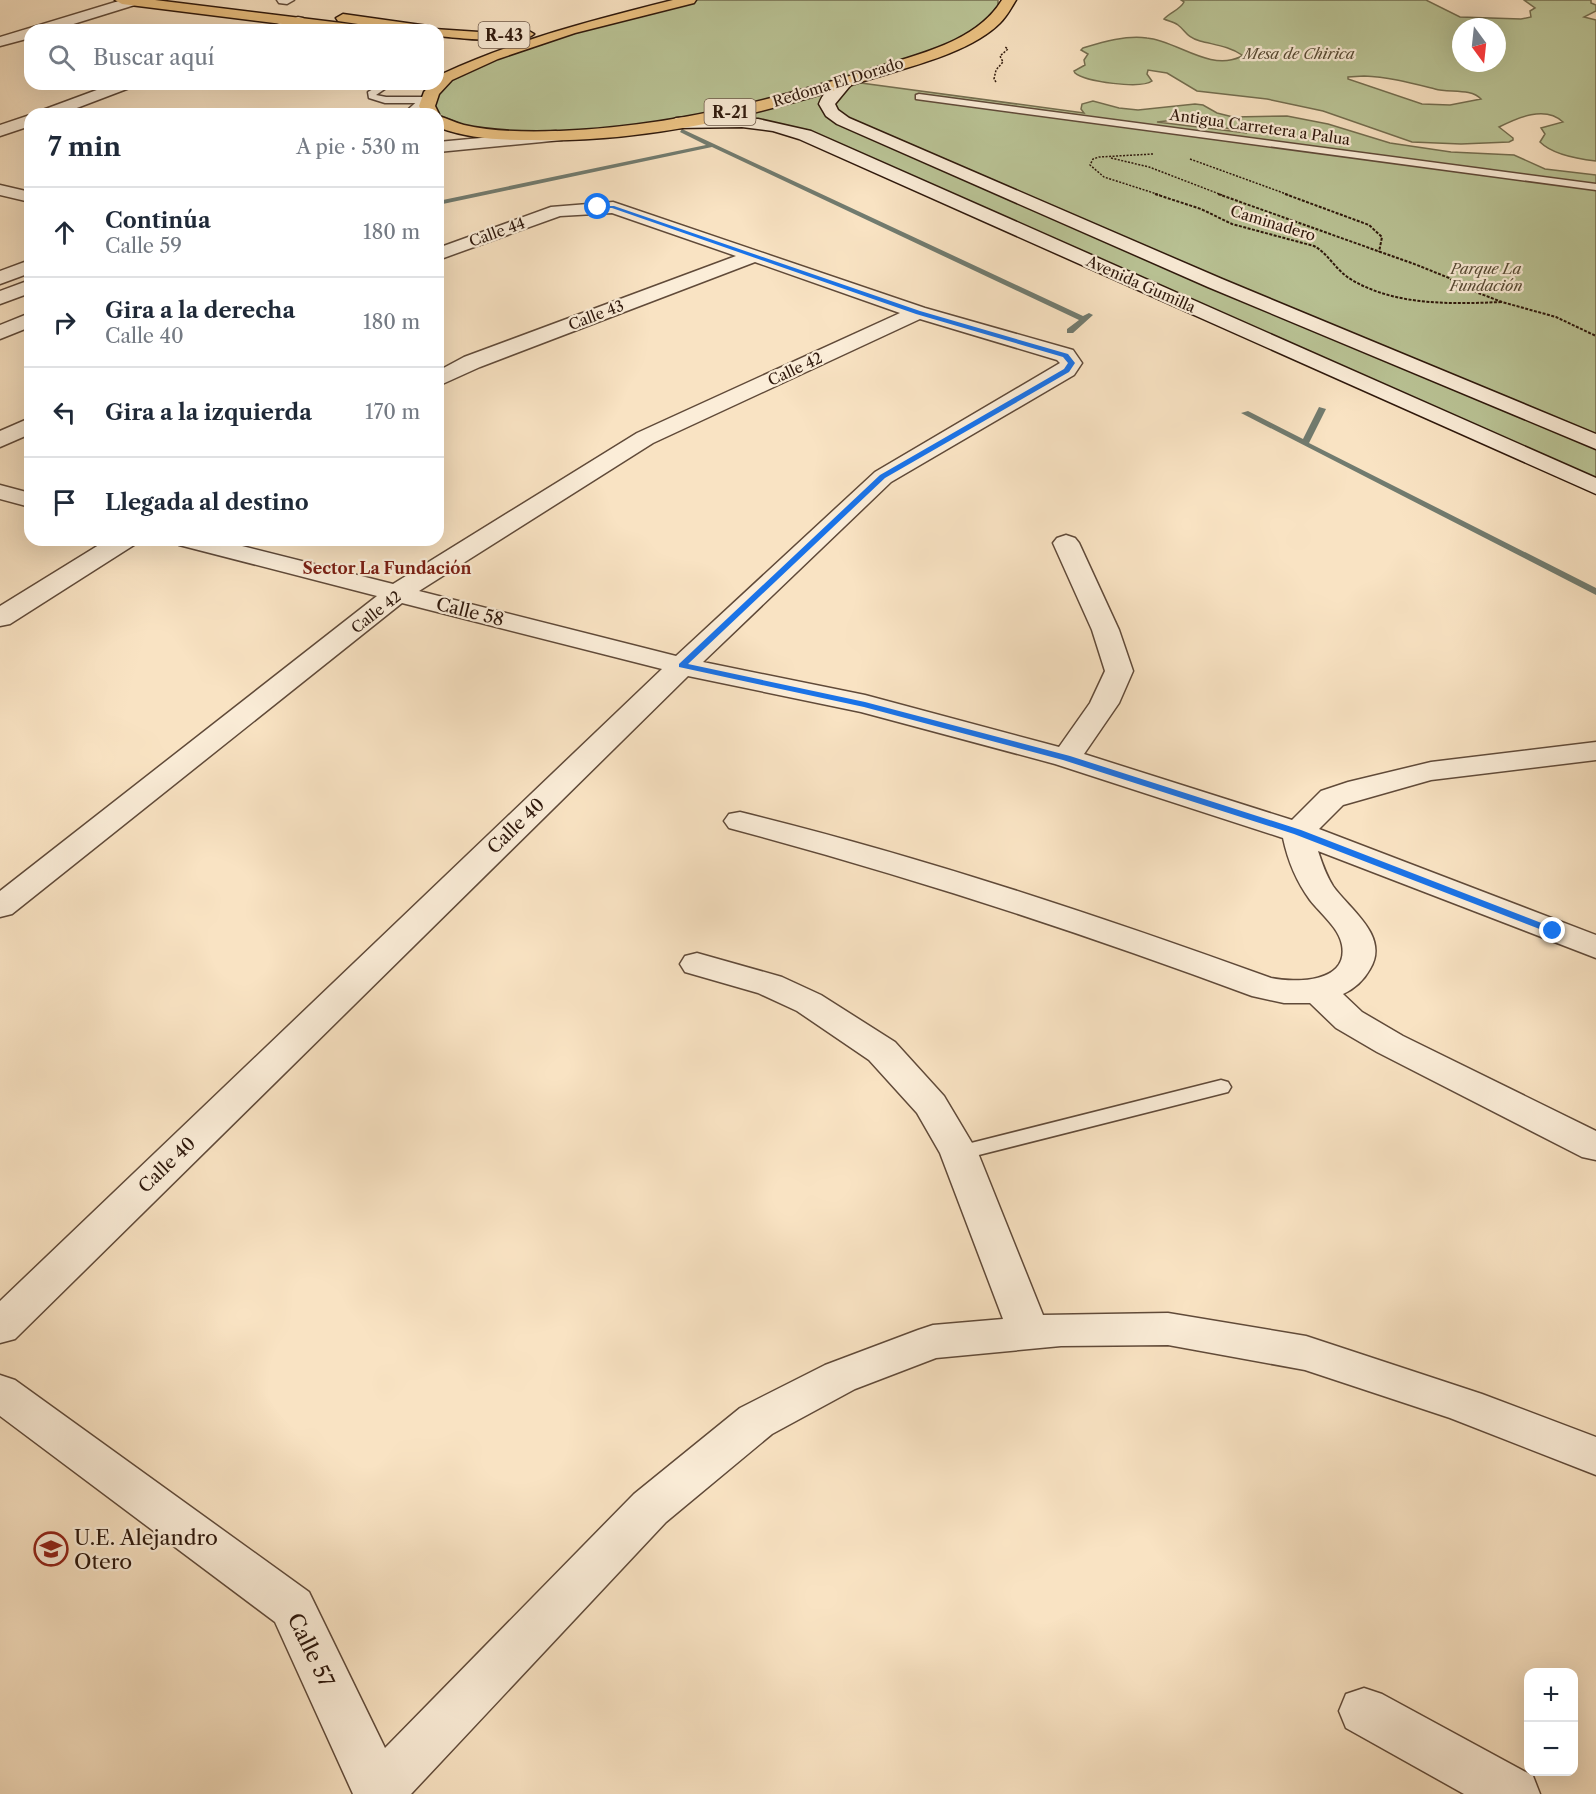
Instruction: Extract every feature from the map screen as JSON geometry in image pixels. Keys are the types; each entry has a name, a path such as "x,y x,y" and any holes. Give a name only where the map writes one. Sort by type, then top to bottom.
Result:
{"main road":[{"path":"211,0 383,24"},
{"path":"444,81 493,56 570,30 689,0"},
{"path":"128,1 301,13 343,24"},
{"name":"Redoma El Dorado","path":"444,123 459,129 489,134 537,136 594,134 676,123 746,109 846,81 960,41 992,23 1005,3"},
{"path":"301,13 358,4"},
{"name":"R-43","path":"444,32 495,36 570,30"},
{"name":"R-43","path":"444,44 460,50 466,57 464,69"},
{"path":"429,107 436,90"}],"street":[{"path":"57,24 128,1"},
{"path":"283,24 301,13"},
{"path":"0,42 24,35"},
{"name":"Avenida Gumilla","path":"846,81 829,98 827,104 832,113 843,121 1215,283 1596,442"},
{"path":"62,108 111,90"},
{"path":"0,131 24,122"},
{"name":"Avenida Gumilla","path":"676,123 750,122 780,127 805,135 1596,487"},
{"path":"444,146 594,134"},
{"path":"0,190 24,196"},
{"name":"Calle 44","path":"444,252 557,211 613,207 756,255 832,284 1065,355 1071,363 1066,370"},
{"name":"Calle 43","path":"444,376 472,362 756,255"},
{"path":"0,278 24,268"},
{"path":"0,298 24,288"},
{"name":"Calle 42","path":"0,907 399,593 645,438 918,312"},
{"path":"0,333 24,322"},
{"name":"Calle 40","path":"0,1327 682,666 883,477 1066,370"},
{"path":"0,440 24,428"},
{"path":"0,492 24,498"},
{"path":"1066,543 1110,641 1120,669 1114,685 1066,758"},
{"path":"0,618 115,546"},
{"name":"Calle 58","path":"212,546 682,666 865,704 1066,758 1298,832 1596,947"},
{"path":"740,821 860,852 986,891 1139,942 1264,988 1282,992 1318,992 1334,987 1352,972 1358,961 1359,948 1349,923 1322,893 1311,875 1302,854 1298,832 1332,798 1431,771 1596,751"},
{"path":"697,964 770,985 809,1003 882,1051 932,1105 959,1152 1029,1332"},
{"path":"1318,992 1349,1020 1390,1044 1596,1147"},
{"path":"380,1792 650,1508 756,1421 840,1377 933,1342 1061,1330 1168,1329 1306,1353 1466,1406 1596,1456"},
{"name":"Calle 57","path":"0,1392 292,1607 380,1792"},
{"path":"1364,1711 1514,1794"}],"lane":[{"path":"301,13 315,24"},
{"path":"378,90 371,94 372,96 429,107"},
{"name":"Antigua Carretera a Palua","path":"919,97 1596,187"},
{"path":"959,1152 1221,1088"}],"path":[{"path":"960,41 1008,49 1000,56 1003,62 996,69 994,79 1001,85"},
{"path":"1107,157 1160,154"},
{"name":"Caminadero","path":"1502,302 1432,302 1390,295 1355,282 1331,264 1326,253 1314,246 1232,224 1209,212 1104,177 1090,165 1093,159 1107,157 1149,166 1193,185 1426,268 1460,286 1502,302 1556,317 1596,336"},
{"name":"Caminadero","path":"1186,158 1370,225 1382,237 1379,252"}],"green space":[{"path":"696,0 998,0 998,9 987,23 949,44 853,77 699,117 576,133 475,130 444,117 444,108 436,108 434,99 437,92 444,90 444,86 461,72 554,37"},
{"name":"Mesa de Chirica","path":"1181,0 1426,0 1460,17 1490,18 1452,18 1452,72 1506,72 1506,19 1531,17 1530,11 1535,8 1524,0 1591,0 1591,3 1596,5 1596,11 1584,17 1596,20 1596,161 1559,153 1540,142 1545,134 1541,128 1563,122 1548,114 1531,115 1499,127 1513,138 1509,142 1461,144 1412,142 1323,111 1267,99 1197,91 1167,73 1148,70 1147,74 1152,81 1125,84 1101,82 1075,73 1074,71 1085,65 1084,60 1088,54 1081,50 1083,48 1123,38 1139,37 1158,40 1205,58 1217,60 1228,60 1242,55 1195,39 1181,27 1164,19 1184,2","holes":["1348,77 1391,79 1441,90 1472,93 1481,99 1450,105 1422,104 1348,79"]},
{"name":"Parque La Fundación","path":"846,81 1084,113 1081,109 1082,104 1093,101 1138,110 1195,104 1233,117 1287,116 1328,124 1390,143 1451,152 1514,155 1545,169 1596,175 1596,442 843,121 829,98","holes":["1196,121 1247,133 1157,122"]},
{"path":"837,85 825,109 1596,445 1596,484 796,129 714,117"}],"waterway":[{"path":"682,131 712,145"},
{"path":"444,202 712,145"},
{"path":"712,145 1084,319"},
{"path":"1070,331 1089,315"},
{"path":"1305,443 1322,409"},
{"path":"1245,413 1596,592"}],"place":[{"name":"U.E. Alejandro Otero","path":"51,1549"}],"district":[{"name":"Sector La Fundación","path":"387,568"}],"route":[{"path":"598,207 613,207 756,255 832,284 1065,355 1071,363 1066,370 883,477 682,666 865,704 1066,758 1298,832 1553,931"}]}
